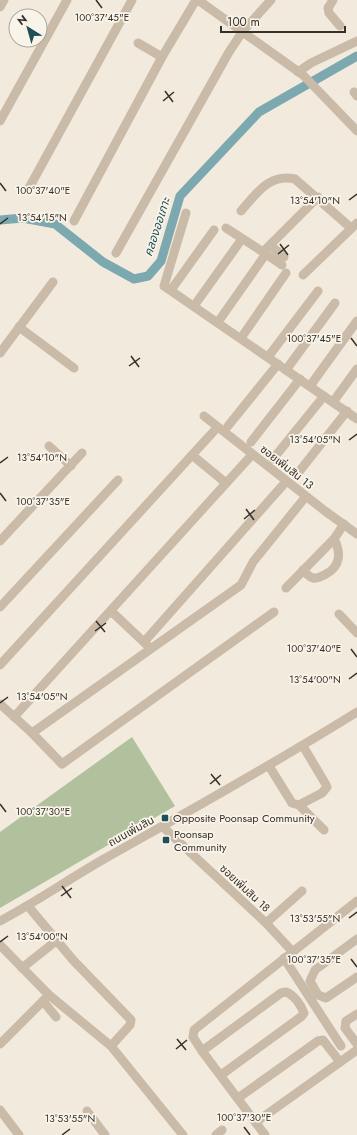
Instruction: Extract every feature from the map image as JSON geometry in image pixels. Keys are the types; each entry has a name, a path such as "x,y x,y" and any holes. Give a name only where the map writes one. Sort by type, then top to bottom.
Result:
{"street":[{"path":"0,7 4,0"},
{"path":"0,121 67,0"},
{"path":"29,188 132,0"},
{"path":"74,221 162,57 197,0 301,73 316,86 356,130"},
{"path":"116,253 243,31 271,0"},
{"path":"333,0 328,8 329,13 340,26"},
{"path":"301,73 311,63 357,41"},
{"path":"138,43 162,57"},
{"path":"240,211 261,188 284,176 295,179 354,225 303,275"},
{"path":"218,322 270,245 318,197"},
{"path":"186,213 164,286 357,419"},
{"path":"226,228 263,255 284,265"},
{"path":"171,290 214,230"},
{"path":"194,306 239,243"},
{"path":"270,245 284,265"},
{"path":"241,338 284,265"},
{"path":"0,353 53,282"},
{"path":"268,357 318,291"},
{"path":"286,370 336,303"},
{"path":"310,386 357,321"},
{"path":"19,327 74,368"},
{"path":"228,426 278,364"},
{"path":"333,402 357,369"},
{"path":"251,442 300,379"},
{"path":"274,459 324,396"},
{"path":"298,473 347,411"},
{"name":"ซอยเพิ่มสิน 13","path":"204,416 324,511 357,534"},
{"path":"0,665 214,431"},
{"path":"49,446 71,466"},
{"path":"0,541 82,454"},
{"path":"192,455 226,483"},
{"path":"14,717 249,458"},
{"path":"0,607 118,480"},
{"path":"144,642 283,484"},
{"path":"32,733 241,585 253,562 303,500"},
{"path":"286,588 334,538 344,524"},
{"path":"303,570 311,578 315,579 330,572 337,564 339,557 339,549 334,538"},
{"path":"110,611 151,649"},
{"path":"0,704 32,733 62,764 274,612"},
{"path":"339,614 357,633"},
{"name":"ถนนเพิ่มสิน","path":"0,921 28,906 103,860 303,746 357,712"},
{"path":"299,805 322,793 327,787 303,746"},
{"path":"268,766 288,799 292,803 299,805 324,830"},
{"name":"ซอยเพิ่มสิน 18","path":"163,827 266,924 292,951"},
{"path":"266,924 302,891"},
{"path":"265,1135 202,1051 193,1037 194,1030 357,901"},
{"path":"28,906 56,942 131,1020 130,1025 110,1046"},
{"path":"290,994 306,983 315,970 357,939"},
{"path":"22,968 56,942"},
{"path":"0,945 22,968 46,998 56,1017"},
{"path":"284,958 289,966 318,995 326,998 357,977"},
{"path":"306,983 341,1046"},
{"path":"202,1051 281,993 286,992 290,994 303,1010 304,1013 302,1016 221,1075"},
{"path":"46,998 110,1046 183,1135"},
{"path":"0,1044 46,998"},
{"path":"357,1014 346,1021 345,1028 357,1044"},
{"path":"238,1098 318,1041 323,1040 327,1043 340,1062"},
{"path":"256,1122 357,1050"},
{"path":"0,1110 19,1135"},
{"path":"87,1111 105,1135"}],"green space":[{"path":"132,737 175,806 0,908 0,832"}],"waterway":[{"name":"คลองออเกาะ","path":"0,220 23,218 55,224 103,262 134,279 148,276 161,261 180,196 259,112 357,56"}],"place":[{"name":"Opposite Poonsap Community","path":"165,818"},
{"name":"Poonsap Community","path":"166,840"}]}
